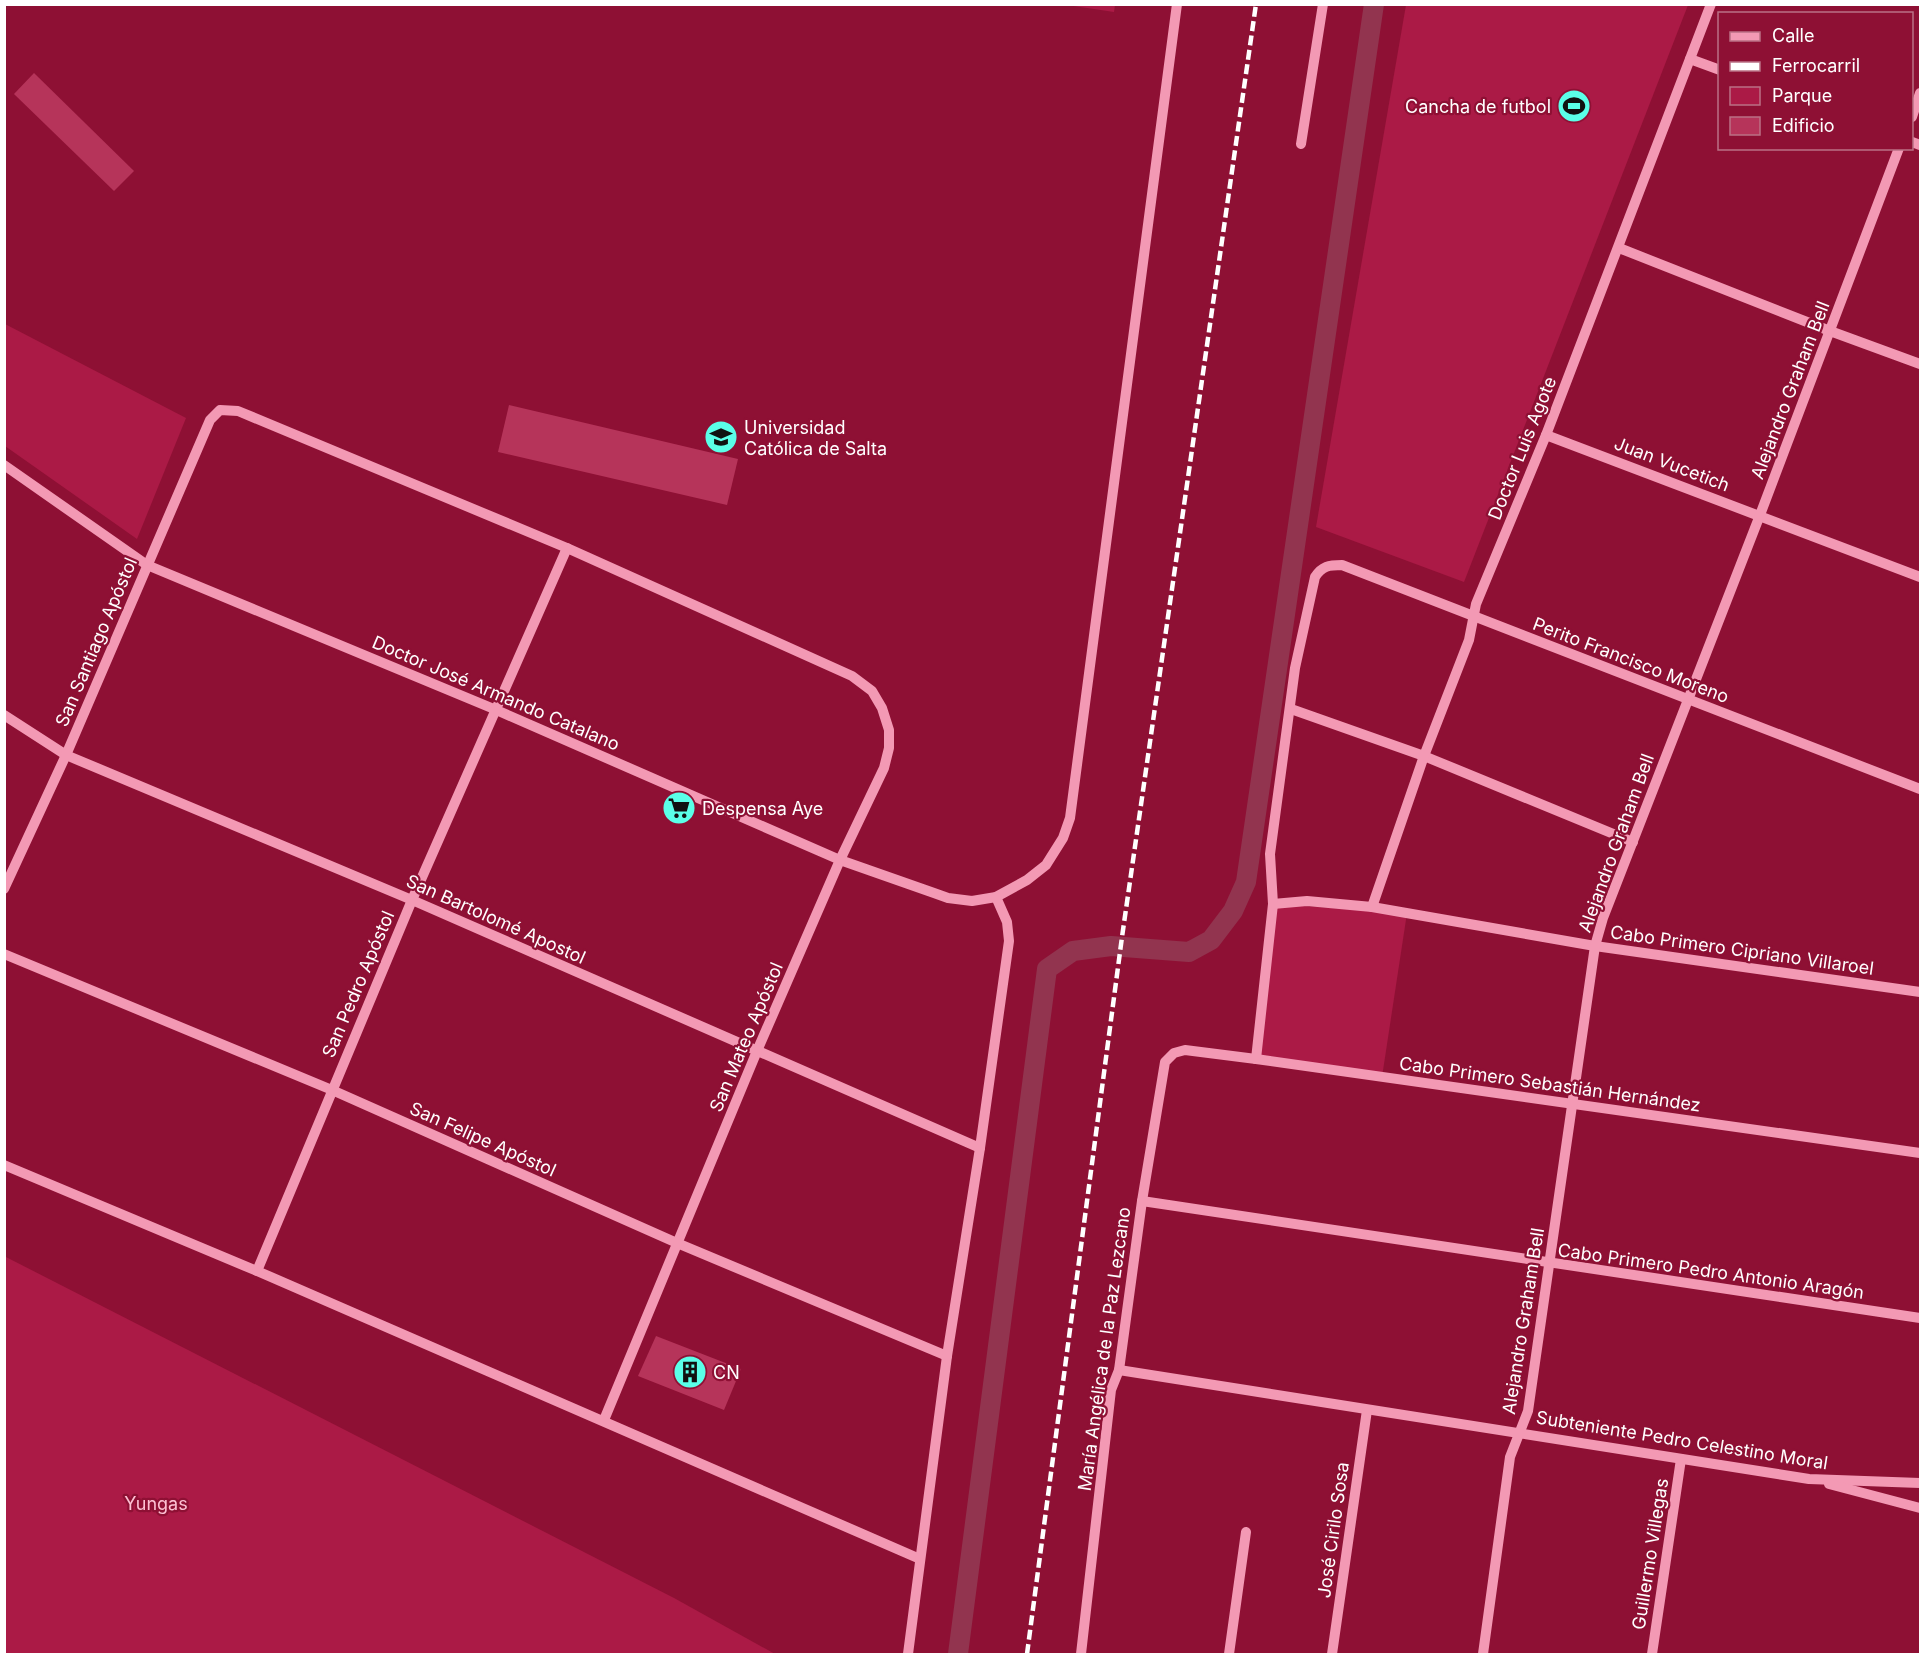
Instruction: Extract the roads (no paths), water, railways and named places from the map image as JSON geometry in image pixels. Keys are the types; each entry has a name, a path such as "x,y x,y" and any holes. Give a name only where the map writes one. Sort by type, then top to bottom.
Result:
{"street":[{"path":"908,1654 947,1356 980,1148 1009,941 1007,922 996,897 1027,880 1046,866 1063,838 1070,818 1177,4"},
{"path":"1301,144 1323,4"},
{"name":"Doctor Luis Agote","path":"1372,907 1424,756 1469,640 1476,604 1619,249 1711,4"},
{"path":"1690,59 1718,70"},
{"path":"1913,112 1920,93"},
{"name":"Alejandro Graham Bell","path":"1483,1654 1510,1456 1528,1411 1595,946 1603,918 1760,515 1898,150"},
{"path":"1619,249 1920,364"},
{"name":"San Mateo Apóstol","path":"220,410 238,411 567,548 852,676 872,691 882,708 889,730 889,748 884,768 840,860 757,1052 604,1420"},
{"name":"San Santiago Apóstol","path":"4,889 66,755 210,420 220,410"},
{"name":"Juan Vucetich","path":"1546,435 1920,577"},
{"name":"Doctor José Armando Catalano","path":"4,465 147,565 494,709 840,860 948,898 972,900 996,897"},
{"name":"San Pedro Apóstol","path":"257,1271 412,900 494,709 567,548"},
{"name":"Perito Francisco Moreno","path":"1291,709 1295,668 1310,592 1320,569 1329,565 1342,566 1920,789"},
{"path":"1256,1059 1273,904 1270,854 1291,709 1424,756 1633,842"},
{"name":"San Bartolomé Apostol","path":"4,714 66,755 412,900 980,1148"},
{"name":"Cabo Primero Cipriano Villaroel","path":"1273,904 1307,901 1372,907 1595,946 1920,992"},
{"name":"San Felipe Apóstol","path":"4,954 332,1090 678,1243 947,1356"},
{"name":"Cabo Primero Sebastián Hernández","path":"1174,1053 1185,1050 1256,1059 1920,1153"},
{"name":"María Angélica de la Paz Lezcano","path":"1081,1654 1110,1390 1119,1370 1142,1201 1165,1062 1174,1053"},
{"path":"4,1165 604,1420 920,1559"},
{"name":"Cabo Primero Pedro Antonio Aragón","path":"1142,1201 1920,1318"},
{"name":"Subteniente Pedro Celestino Moral","path":"1119,1370 1809,1479 1920,1483"},
{"name":"José Cirilo Sosa","path":"1332,1654 1367,1410"},
{"name":"Guillermo Villegas","path":"1652,1654 1681,1459"},
{"path":"1809,1479 1920,1508"},
{"path":"1229,1654 1246,1532"}],"waterway":[{"path":"958,1654 1047,969 1073,951 1111,946 1189,952 1211,940 1233,911 1246,882 1374,4"}],"railway":[{"path":"1027,1654 1122,937 1256,4"}],"place":[{"name":"Cancha de futbol","path":"1574,106"},
{"name":"Universidad Católica de Salta","path":"721,437"},
{"name":"Despensa Aye","path":"679,808"},
{"name":"CN","path":"690,1372"}],"park label":[{"name":"Yungas","path":"156,1503"}]}
